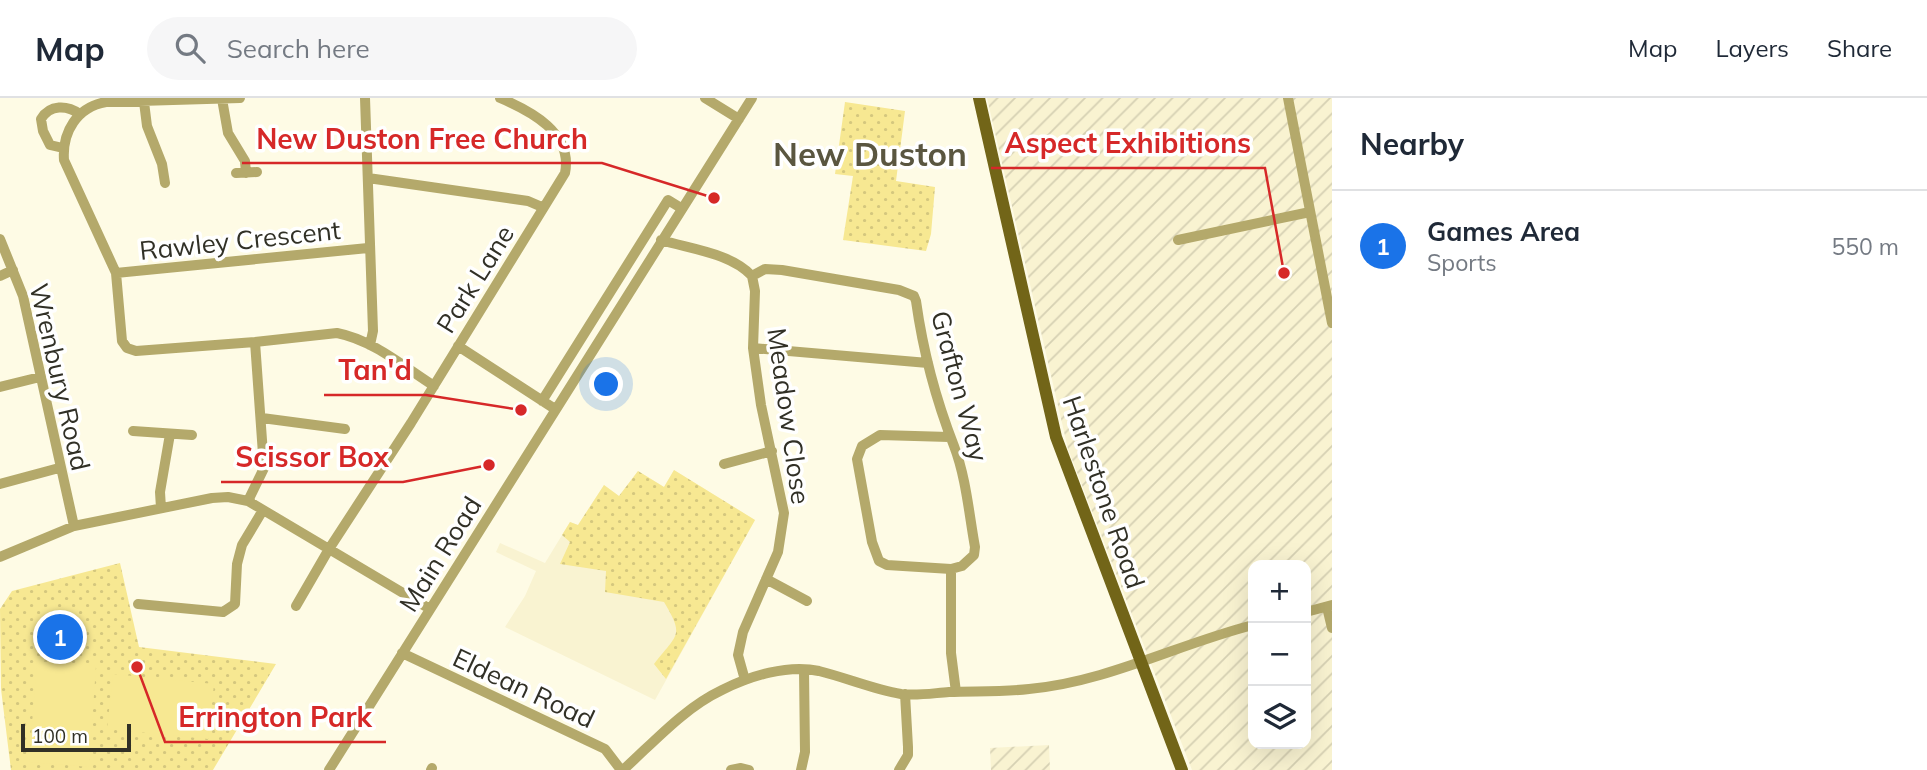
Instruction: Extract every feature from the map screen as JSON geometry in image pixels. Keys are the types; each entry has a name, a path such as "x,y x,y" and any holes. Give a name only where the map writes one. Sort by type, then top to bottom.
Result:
{"main road":[{"name":"Harlestone Road","path":"979,98 1056,436 1182,770"}],"street":[{"path":"80,114 70,108 56,108 45,113 41,119 50,145 63,148 71,124 80,114 97,104 240,98"},
{"path":"365,98 368,248 373,331 370,345"},
{"name":"Park Lane","path":"296,606 565,173 562,147 551,129 534,115 500,98"},
{"path":"705,98 739,119"},
{"name":"Main Road","path":"330,770 752,98"},
{"path":"1288,98 1332,323"},
{"path":"222,99 228,133 245,161 241,173 257,172"},
{"path":"144,102 146,126 162,164 165,183"},
{"name":"Rawley Crescent","path":"63,148 69,174 116,273 122,341 127,348 136,351 255,342 337,332 370,345 434,386"},
{"path":"368,178 528,201 542,207"},
{"path":"542,401 668,200 681,208"},
{"path":"1178,240 1310,212"},
{"name":"Wrenbury Road","path":"0,239 23,296 74,526"},
{"path":"661,240 726,259 745,268 752,276"},
{"name":"Rawley Crescent","path":"116,273 368,248"},
{"name":"Grafton Way","path":"752,276 765,269 782,270 907,292 916,301 928,363 962,477 975,547 969,562 951,569"},
{"path":"0,276 13,270"},
{"name":"Meadow Close","path":"745,680 738,655 740,644 778,552 784,513 761,405 753,348 755,291 752,276"},
{"path":"618,281 630,289"},
{"path":"248,501 264,468 255,342"},
{"path":"458,346 555,409"},
{"path":"753,348 928,363"},
{"path":"0,387 40,377"},
{"path":"262,418 345,429"},
{"path":"133,431 192,435"},
{"path":"161,508 160,492 170,434"},
{"path":"948,437 880,435 862,446 857,459 872,542 879,561 894,567 951,569 951,653 956,692"},
{"path":"724,464 772,451"},
{"path":"0,484 59,468"},
{"path":"0,557 74,526 228,496 248,501 429,610"},
{"path":"138,604 223,612 232,608 235,604 237,564 242,545 263,510"},
{"path":"766,579 807,601"},
{"path":"1311,611 1329,606 1332,628"},
{"path":"622,770 704,699 745,680 766,674 817,671 905,694 1024,690 1054,686 1142,662 1248,626"},
{"name":"Eldean Road","path":"402,653 605,749 622,770"},
{"path":"801,770 805,752 804,670"},
{"path":"899,770 908,755 905,694"},
{"path":"731,770 749,770"}],"shaded area":[{"path":"987,98 1332,98 1332,770 1192,770 1068,449"},
{"path":"845,102 905,111 896,181 935,187 931,234 926,251 843,240 853,176 835,174"},
{"path":"674,470 755,520 655,700 505,627 525,596 536,571 496,552 500,543 545,563 570,522 578,525 604,485 619,496 638,471 664,487"},
{"path":"674,470 755,520 666,679 654,664 676,635 675,622 664,602 605,592 606,571 560,564 570,542 562,535 570,522 578,525 604,485 619,496 638,471 664,487"},
{"path":"120,563 139,647 276,664 213,770 11,770 1,689 0,609 12,591"},
{"path":"76,627 76,647 44,648 43,628"},
{"path":"37,661 96,666 89,767 29,762"},
{"path":"113,674 214,684 208,739 107,729"},
{"path":"1049,745 1050,770 991,770 990,748"}],"place":[{"name":"New Duston Free Church","path":"714,198"},
{"name":"Aspect Exhibitions","path":"1284,273"},
{"name":"Tan'd","path":"521,410"},
{"name":"Scissor Box","path":"489,465"},
{"name":"Games Area","path":"60,637"},
{"name":"Errington Park","path":"137,667"}],"district":[{"name":"New Duston","path":"870,153"}]}
